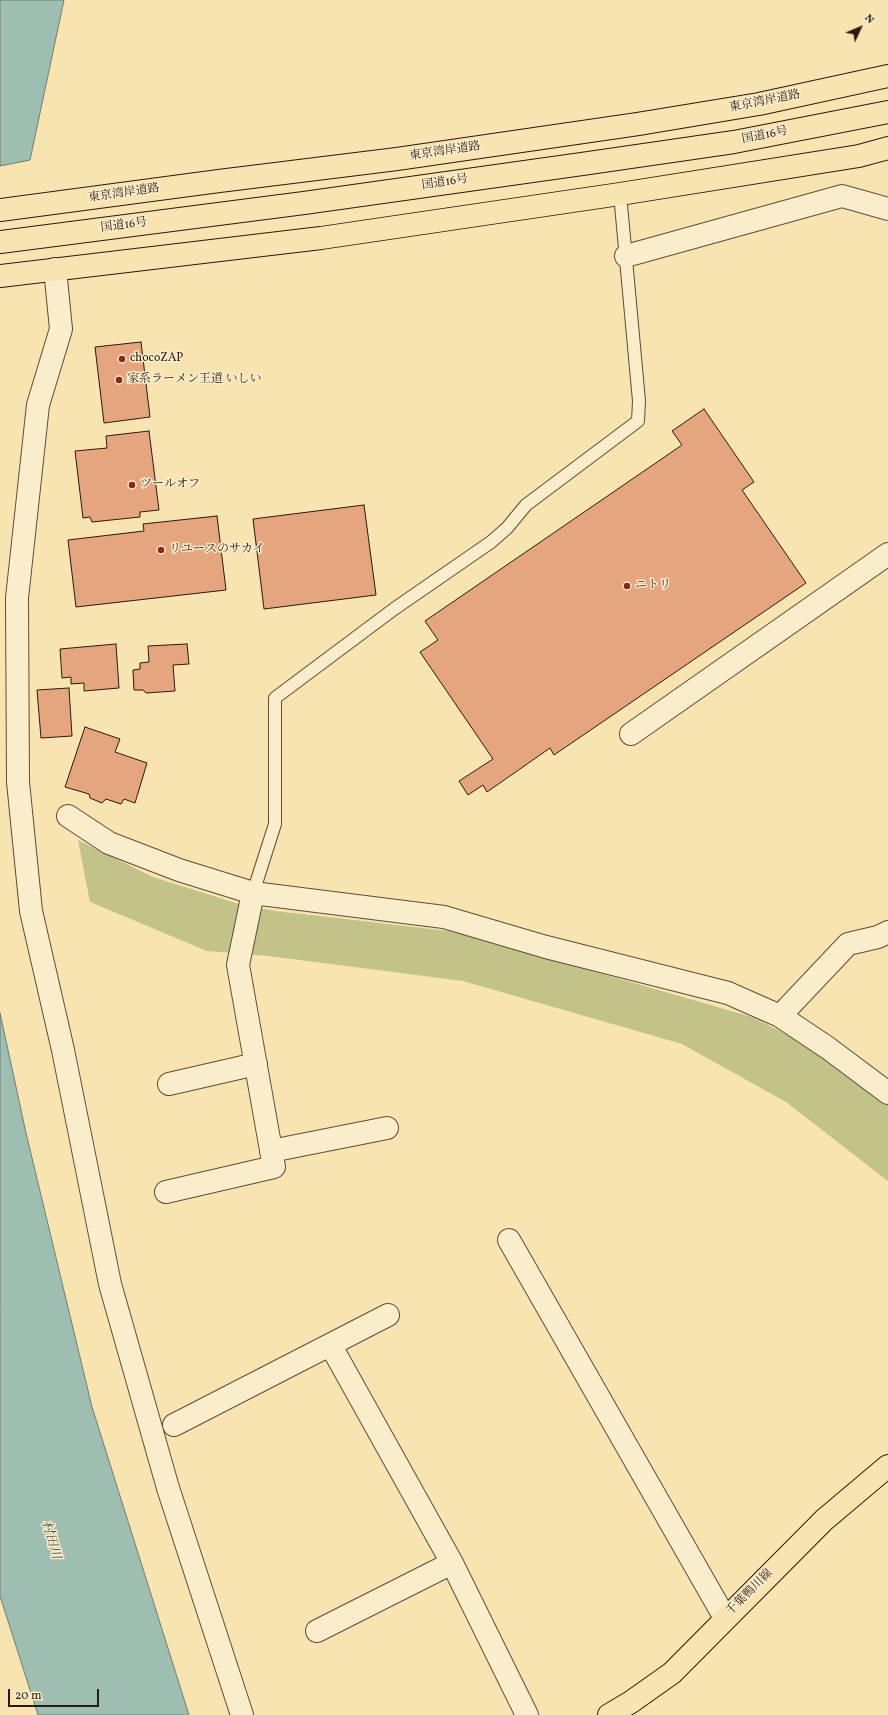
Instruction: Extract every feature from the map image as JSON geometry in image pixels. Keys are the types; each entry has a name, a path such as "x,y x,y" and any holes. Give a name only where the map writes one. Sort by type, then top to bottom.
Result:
{"main road":[{"name":"東京湾岸道路","path":"0,210 397,159 630,125 759,104 888,76"},
{"name":"国道16号","path":"0,242 311,202 734,142 888,112"},
{"path":"0,276 321,238 620,194 859,156 888,148"},
{"path":"859,156 888,160"},
{"name":"千葉鴨川線","path":"609,1715 631,1702 672,1673 824,1520 888,1466"}],"street":[{"path":"626,256 842,196 888,209"},
{"path":"44,270 61,329 38,405 17,598 18,782 31,911 63,1050 110,1284 168,1488 242,1715"},
{"path":"631,734 888,554"},
{"path":"68,816 109,843 179,870 253,893 444,917 546,947 728,993 780,1016 828,1048 888,1092"},
{"path":"166,1192 274,1166 238,965 253,893"},
{"path":"780,1016 848,944 878,937 888,932"},
{"path":"169,1084 256,1064"},
{"path":"271,1151 387,1128"},
{"path":"509,1240 725,1618"},
{"path":"174,1425 331,1346 388,1315"},
{"path":"331,1346 452,1563 527,1715"},
{"path":"318,1631 452,1563"}],"lane":[{"path":"253,893 275,824 274,698 394,609 491,542 526,505 638,421 639,401 620,194"}],"green space":[{"path":"78,840 153,877 242,905 276,911 457,932 752,1017 806,1044 888,1103 888,1181 786,1102 682,1044 463,981 268,956 207,951 90,902"}],"water":[{"path":"0,0 64,0 30,160 0,166"},
{"name":"村田川","path":"0,1013 26,1133 92,1407 189,1715 38,1715 0,1596"}],"building":[{"path":"141,342 150,417 104,423 95,347"},
{"path":"704,409 754,482 742,490 806,583 554,755 550,748 487,792 483,785 468,795 459,781 493,759 420,652 438,640 425,621 682,445 672,431"},
{"path":"149,431 159,510 140,512 140,517 92,522 90,517 83,518 75,451 107,448 106,436"},
{"path":"364,505 376,595 264,609 253,519"},
{"path":"217,516 226,590 76,607 68,540 144,531 143,524"},
{"path":"116,644 119,688 84,691 84,683 71,684 71,677 62,678 60,649"},
{"path":"187,644 189,664 173,665 175,691 146,693 143,690 134,690 133,670 140,669 140,663 149,662 148,646"},
{"path":"69,688 72,736 41,738 37,690"},
{"path":"85,727 120,739 115,752 147,763 135,803 124,799 121,804 106,799 102,803 90,798 89,794 65,787"}],"place":[{"name":"chocoZAP","path":"122,359"},
{"name":"家系ラーメン王道 いしい","path":"119,380"},
{"name":"ツールオフ","path":"132,485"},
{"name":"リユースのサカイ","path":"161,550"},
{"name":"ニトリ","path":"627,586"}]}
